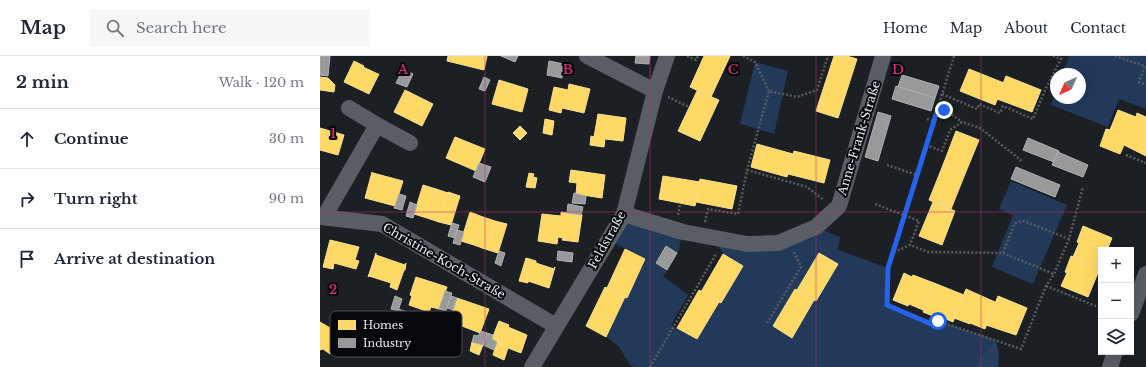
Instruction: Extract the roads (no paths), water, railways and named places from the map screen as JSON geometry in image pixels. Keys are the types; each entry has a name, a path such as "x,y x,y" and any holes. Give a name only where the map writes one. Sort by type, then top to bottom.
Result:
{"street":[{"path":"587,56 655,91"},
{"name":"Feldstraße","path":"532,367 624,214 655,91 667,56"},
{"name":"Anne-Frank-Straße","path":"624,214 683,232 747,244 778,243 816,227 839,206 883,56"},
{"path":"349,108 410,143"},
{"name":"Christine-Koch-Straße","path":"377,125 322,217 382,224 556,326"},
{"path":"1134,306 1146,274"},
{"path":"1110,367 1114,355"}]}
